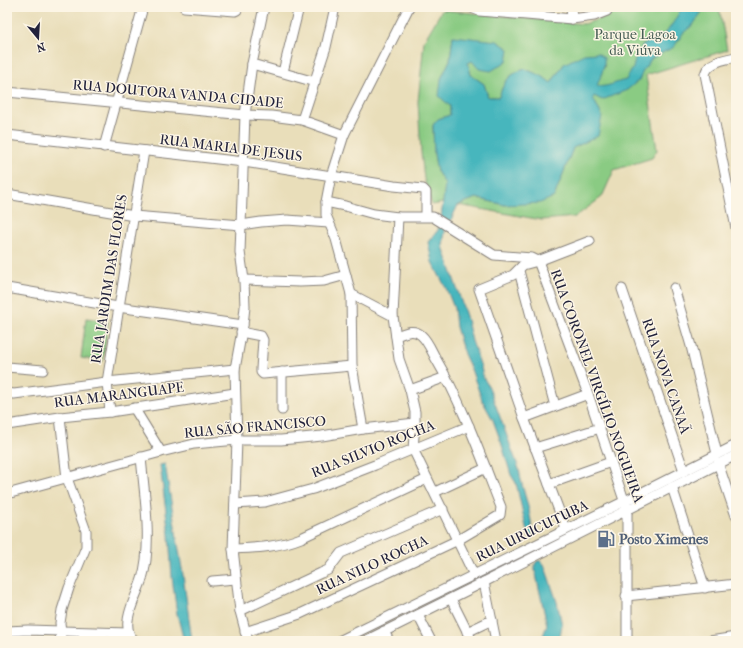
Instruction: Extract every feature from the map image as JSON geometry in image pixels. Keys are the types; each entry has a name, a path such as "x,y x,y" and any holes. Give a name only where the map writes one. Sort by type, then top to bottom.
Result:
{"street":[{"path":"104,147 143,7"},
{"path":"184,7 237,9"},
{"path":"248,641 240,611 233,549 237,440 235,369 245,307 244,280 240,252 245,115 252,64 264,7"},
{"path":"283,72 299,7"},
{"path":"302,120 326,47 335,7"},
{"path":"363,429 352,366 350,294 336,239 326,214 326,202 331,176 344,135 409,7"},
{"path":"469,7 479,11 572,18 594,16 607,11"},
{"path":"571,7 572,18"},
{"path":"736,57 708,67 705,74 736,228"},
{"path":"252,64 315,82"},
{"name":"RUA DOUTORA VANDA CIDADE","path":"7,92 245,115 271,116 302,120 344,135"},
{"name":"RUA MARIA DE JESUS","path":"7,135 244,162 424,190 426,192 426,216"},
{"name":"RUA JARDIM DAS FLORES","path":"110,412 107,382 144,151"},
{"path":"7,194 134,216 241,225 287,220 329,223"},
{"path":"326,202 374,214 398,217 433,217 442,221 494,255 532,258 538,261"},
{"path":"398,217 393,316 399,359 410,390 415,412 413,449 474,575"},
{"path":"566,529 524,418 479,288 513,275 523,265 538,261 590,241"},
{"name":"RUA CORONEL VIRGÍLIO NOGUEIRA","path":"538,261 588,394 626,505 627,641"},
{"path":"519,270 555,406"},
{"path":"244,280 300,282 324,281 346,275"},
{"path":"7,288 242,329 261,336 264,340 260,369 263,374 352,366"},
{"path":"674,288 691,346 717,459 736,516"},
{"name":"RUA NOVA CANAÃ","path":"622,289 684,471"},
{"path":"350,294 393,316"},
{"path":"396,336 414,331 422,336 446,377 469,426 486,468 434,492"},
{"path":"7,367 43,370"},
{"path":"7,393 14,394 107,382 235,369"},
{"path":"282,372 282,410"},
{"path":"410,390 446,377"},
{"name":"RUA MARANGUAPE","path":"7,424 110,412 235,393"},
{"path":"524,418 588,394"},
{"path":"134,408 161,452"},
{"path":"60,417 67,478 86,531 87,539 86,547 69,588 62,610 60,641"},
{"name":"RUA SÃO FRANCISCO","path":"7,494 194,444 237,440 288,440 415,423"},
{"name":"RUA SILVIO ROCHA","path":"235,504 265,502 313,489 469,426"},
{"path":"535,448 600,428"},
{"name":"RUA URUCUTUBA","path":"344,640 566,529 672,487 717,459 736,445"},
{"name":"RUA URUCUTUBA","path":"365,641 484,582 626,505 684,471 717,459 736,455"},
{"path":"134,641 128,633 131,604 143,578 146,560 147,523 141,457"},
{"path":"549,484 611,462"},
{"name":"RUA NILO ROCHA","path":"245,632 300,614 458,540 500,515 502,510 486,468"},
{"path":"233,549 272,547 294,541 427,479"},
{"path":"672,487 705,588"},
{"path":"240,611 321,574 328,570 341,554 443,509"},
{"path":"212,580 236,579"},
{"path":"484,582 496,641"},
{"path":"626,596 736,584"},
{"path":"450,599 472,641"},
{"path":"418,615 431,641"},
{"path":"467,632 492,620"},
{"path":"7,631 28,630 128,633"},
{"path":"384,631 389,641"},
{"path":"710,641 736,638"}],"green space":[{"name":"Parque Lagoa da Viúva","path":"614,7 719,7 727,50 646,75 657,150 652,158 614,170 602,197 575,217 542,220 458,205 476,198 505,205 554,197 573,148 602,116 593,98 605,65 564,64 551,83 542,76 525,69 515,73 505,82 499,97 488,97 484,84 471,75 468,62 472,61 453,36 450,60 441,79 450,106 450,115 438,119 433,125 434,154 437,171 445,184 443,203 432,205 424,179 418,102 424,41 442,10 584,24 606,17"},
{"path":"86,318 108,321 103,361 81,358"}],"water":[{"path":"682,7 705,7 693,25 683,33 674,47 652,58 644,69 639,80 627,90 602,100 594,96 593,98 602,116 598,136 573,148 554,197 540,203 505,205 476,198 458,205 450,222 441,218 445,184 437,171 434,154 433,125 438,119 450,115 450,106 439,96 441,79 450,60 453,36 497,41 509,49 507,61 491,71 479,69 472,61 468,63 471,75 484,84 488,97 499,97 505,82 515,73 525,69 542,76 551,83 564,64 584,54 598,53 604,58 603,69 597,86 604,86 626,80 633,68 636,56 643,45 666,33"},
{"path":"440,221 444,223 445,231 443,246 466,316 483,377 489,387 519,469 530,513 532,540 526,527 516,483 511,475 493,420 482,400 464,354 456,327 454,308 446,288 432,262 428,242 438,230"},
{"path":"165,464 192,641 184,641 177,614 160,465"},
{"path":"537,561 541,561 544,564 557,602 562,625 559,641 541,641 547,625 535,570 535,564"}],"place":[{"name":"Posto Ximenes","path":"606,539"}]}
